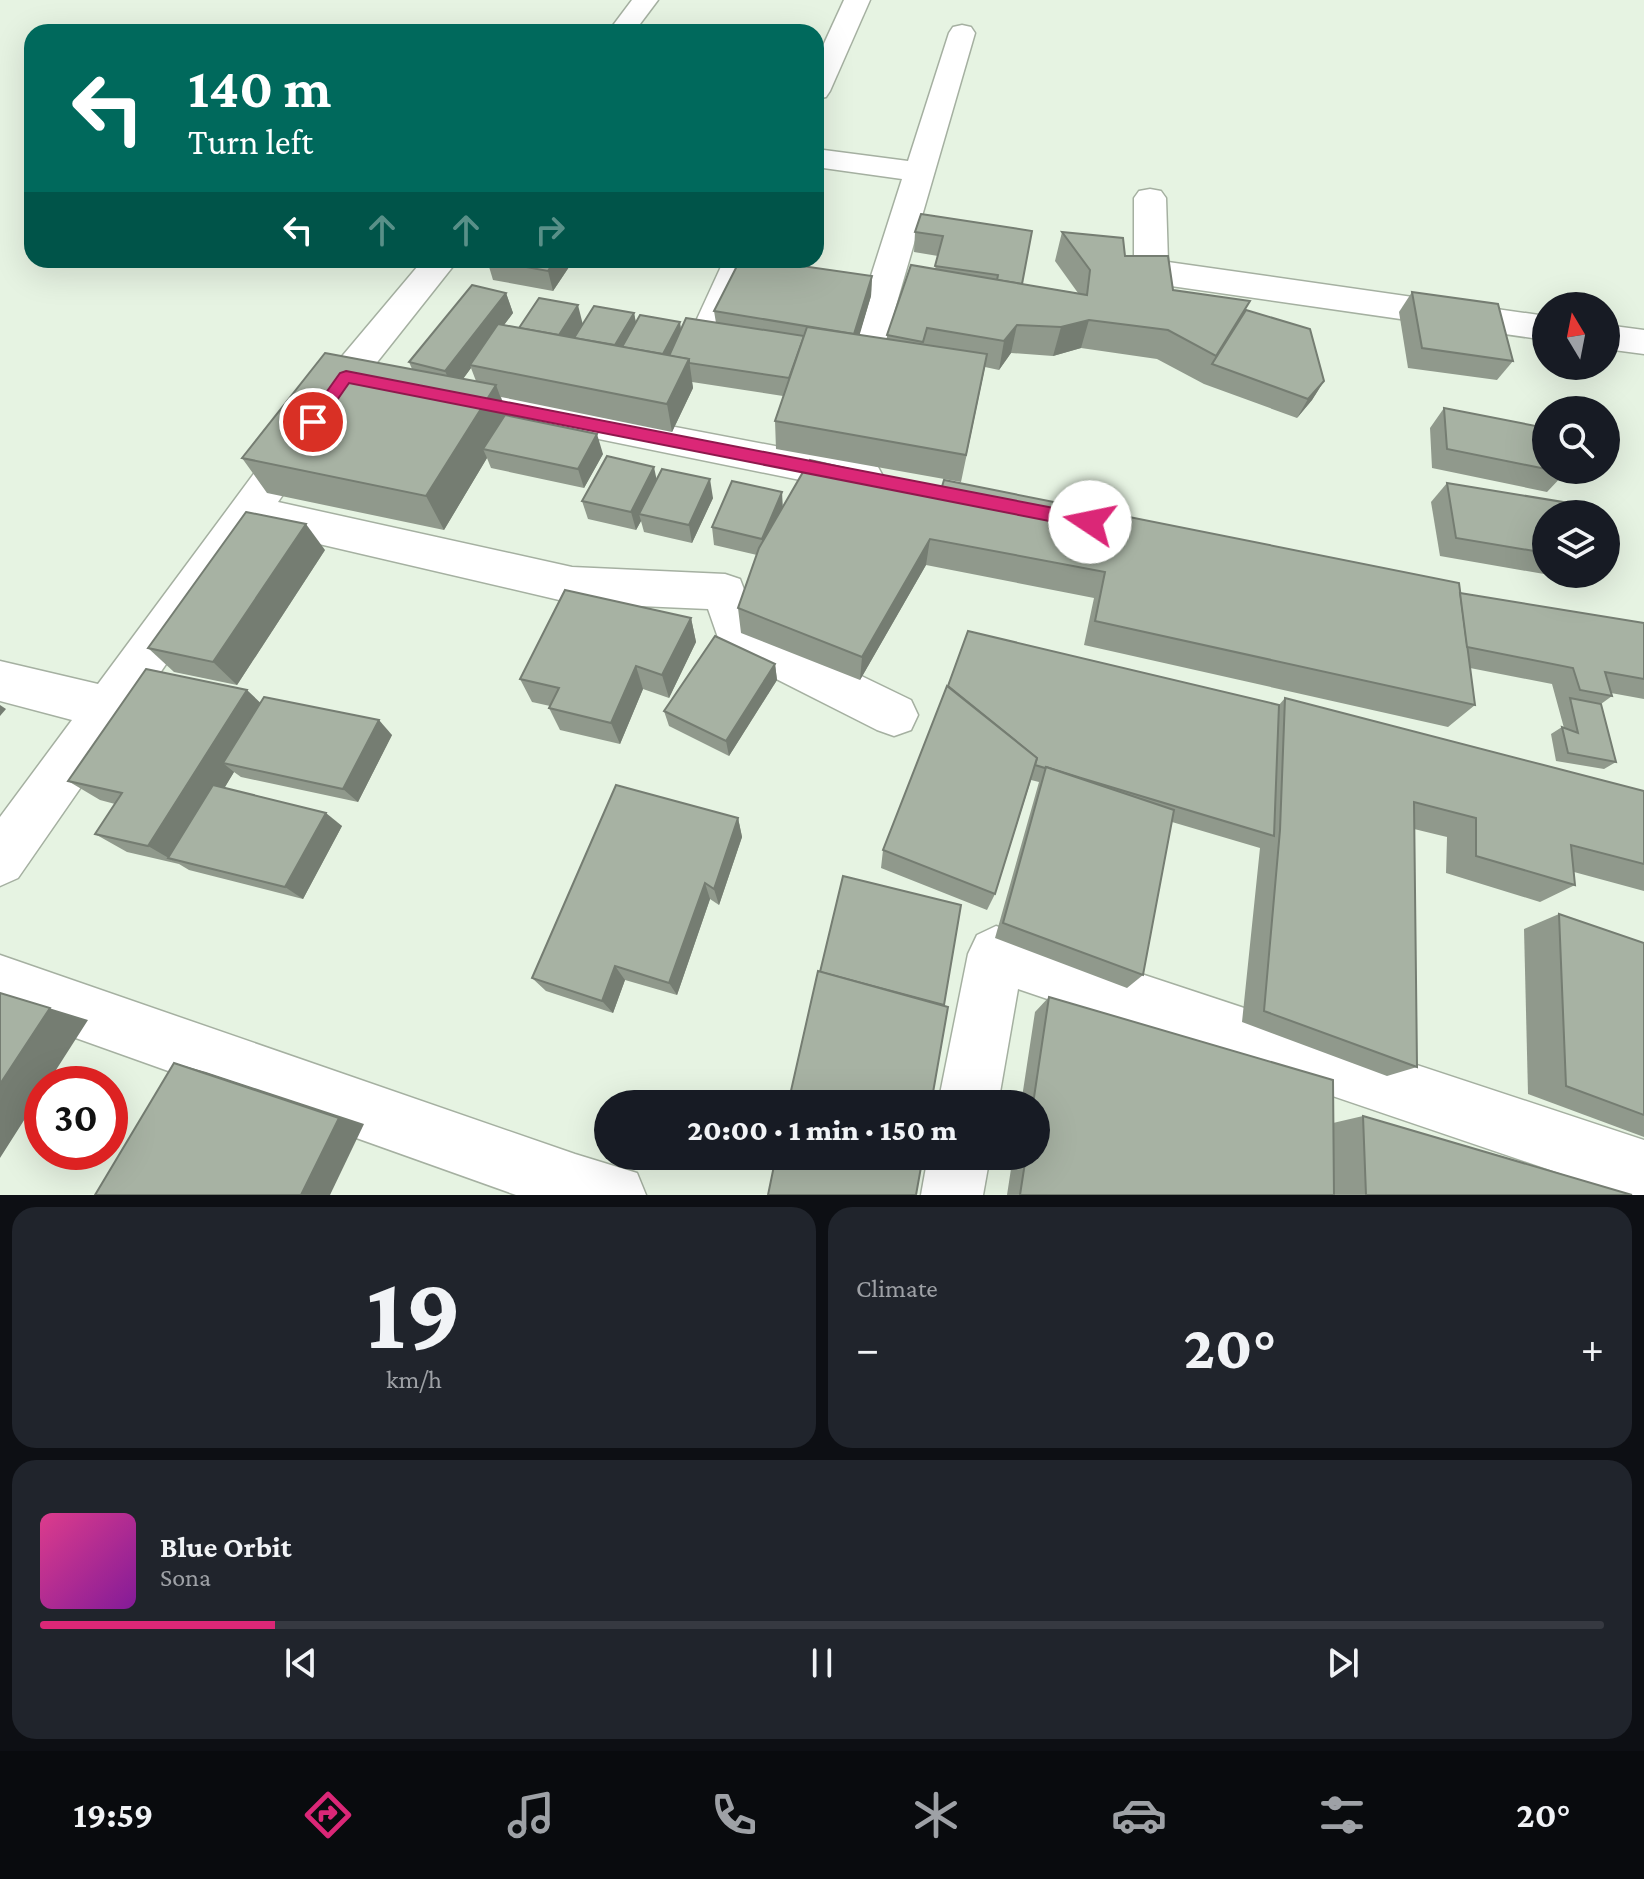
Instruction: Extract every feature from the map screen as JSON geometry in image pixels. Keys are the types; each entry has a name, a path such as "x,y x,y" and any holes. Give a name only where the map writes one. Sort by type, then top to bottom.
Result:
{"street":[{"path":"627,24 645,0"},
{"path":"824,73 857,0"},
{"path":"864,354 962,33"},
{"path":"824,159 920,172"},
{"path":"1150,198 1151,268 1171,275 1532,326"},
{"path":"0,860 346,376 434,268"},
{"path":"709,332 737,268"},
{"path":"1620,339 1644,342"},
{"path":"346,376 895,484"},
{"path":"249,512 572,585 725,592 739,638 894,715"},
{"path":"0,681 108,708"},
{"path":"971,1090 996,954 1644,1171"},
{"path":"0,983 575,1185 615,1195"},
{"path":"952,1195 956,1170"}],"building":[{"path":"921,214 1032,231 1022,284 997,280 998,275 935,266 943,236 915,232"},
{"path":"1062,232 1123,238 1125,256 1168,256 1173,290 1250,301 1216,356 1168,330 1089,320 1061,327 1017,325 1004,341 927,328 923,342 887,335 911,265 1087,295 1090,270"},
{"path":"736,268 816,268 872,276 854,334 714,311"},
{"path":"472,285 506,293 445,371 409,362"},
{"path":"1412,292 1498,304 1513,361 1422,348"},
{"path":"539,298 578,305 559,335 519,328"},
{"path":"594,306 634,313 615,345 574,338"},
{"path":"1246,310 1310,329 1324,381 1308,399 1212,364"},
{"path":"640,315 680,322 663,354 622,347"},
{"path":"686,318 804,336 789,378 689,363 689,359 669,356"},
{"path":"498,324 689,359 667,404 470,365"},
{"path":"807,327 987,354 966,455 775,421"},
{"path":"325,353 496,385 426,496 242,458"},
{"path":"1444,408 1532,425 1532,466 1447,449"},
{"path":"505,415 597,434 578,469 483,449"},
{"path":"607,456 654,467 631,512 582,501"},
{"path":"810,460 941,490 944,480 1459,583 1475,705 1095,621 1105,572 930,539 862,657 738,608 759,548"},
{"path":"662,469 710,479 689,525 639,514"},
{"path":"732,481 782,492 762,539 712,527"},
{"path":"1447,483 1551,500 1532,500 1532,551 1456,538"},
{"path":"246,512 306,524 213,662 148,648"},
{"path":"565,590 691,618 662,675 636,666 611,723 549,708 559,688 520,679"},
{"path":"1460,593 1644,623 1644,679 1605,672 1612,696 1580,690 1573,668 1467,647"},
{"path":"968,631 1279,705 1274,836 1035,765 1037,758 948,686"},
{"path":"715,636 775,664 726,741 664,711"},
{"path":"146,669 247,690 148,846 95,834 122,793 68,781"},
{"path":"947,686 1037,758 995,894 883,850"},
{"path":"264,697 379,720 343,789 223,763"},
{"path":"1285,698 1644,791 1644,864 1571,845 1575,885 1476,856 1476,818 1414,802 1417,1067 1264,1011 1280,830"},
{"path":"1570,698 1601,704 1616,762 1568,753 1562,727 1578,733"},
{"path":"1046,767 1174,810 1143,975 1003,923"},
{"path":"213,785 326,813 285,887 168,858"},
{"path":"616,785 738,818 714,889 705,883 669,983 615,966 602,1001 532,978"},
{"path":"843,876 961,905 944,1005 820,972"},
{"path":"1559,914 1644,943 1644,1115 1566,1086"},
{"path":"818,971 948,1007 933,1090 791,1090"},
{"path":"0,993 50,1008 0,1084"},
{"path":"1049,997 1333,1080 1334,1195 1020,1195 1024,1170 1050,1170 1050,1090 1035,1090"},
{"path":"174,1063 339,1118 301,1195 95,1195 110,1170 128,1170 128,1140"},
{"path":"1363,1116 1632,1195 1366,1195"},
{"path":"773,1170 920,1170 916,1195 768,1195"}],"route":[{"path":"313,422 346,376 1090,522"}]}
